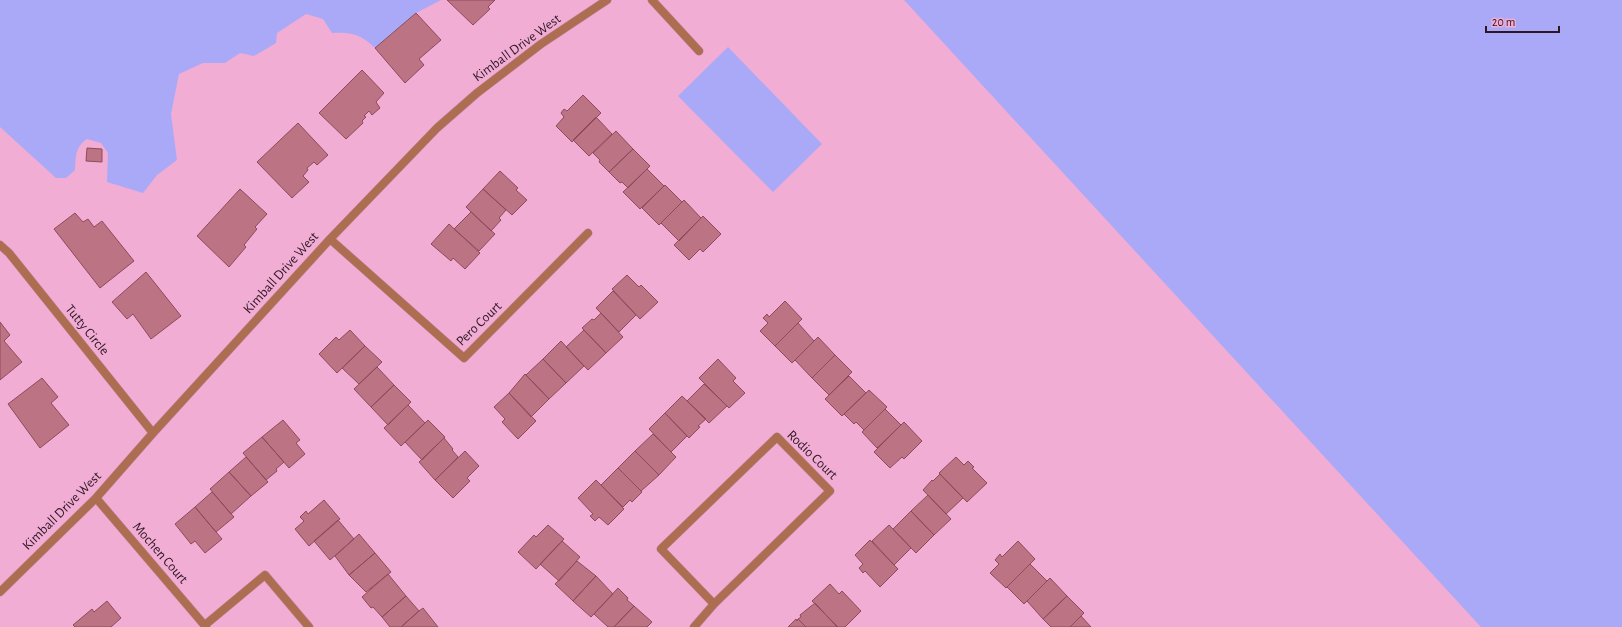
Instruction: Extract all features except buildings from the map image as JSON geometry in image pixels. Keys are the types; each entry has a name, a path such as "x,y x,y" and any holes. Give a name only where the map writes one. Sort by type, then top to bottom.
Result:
{"street":[{"name":"Kimball Drive West","path":"0,592 96,498 152,433 330,239 437,128 477,93 541,44 607,0"},
{"path":"652,0 699,51"},
{"name":"Pero Court","path":"330,239 464,358 588,233"},
{"name":"Tutty Circle","path":"0,245 9,253 152,433"},
{"name":"Rodio Court","path":"694,627 714,604 830,491 778,437 661,549 714,604"},
{"name":"Mochen Court","path":"96,498 206,626 265,575 309,627"}],"shaded area":[{"path":"0,0 441,0 416,13 375,48 365,40 355,35 332,33 323,19 306,14 277,33 276,43 254,56 240,53 225,63 203,63 179,74 171,114 177,160 157,175 143,193 107,182 108,153 101,143 87,139 83,142 78,149 76,156 75,170 66,178 56,178 0,127"},
{"path":"904,0 1622,0 1622,627 1481,627"},
{"path":"728,47 822,144 773,192 678,96"}]}
